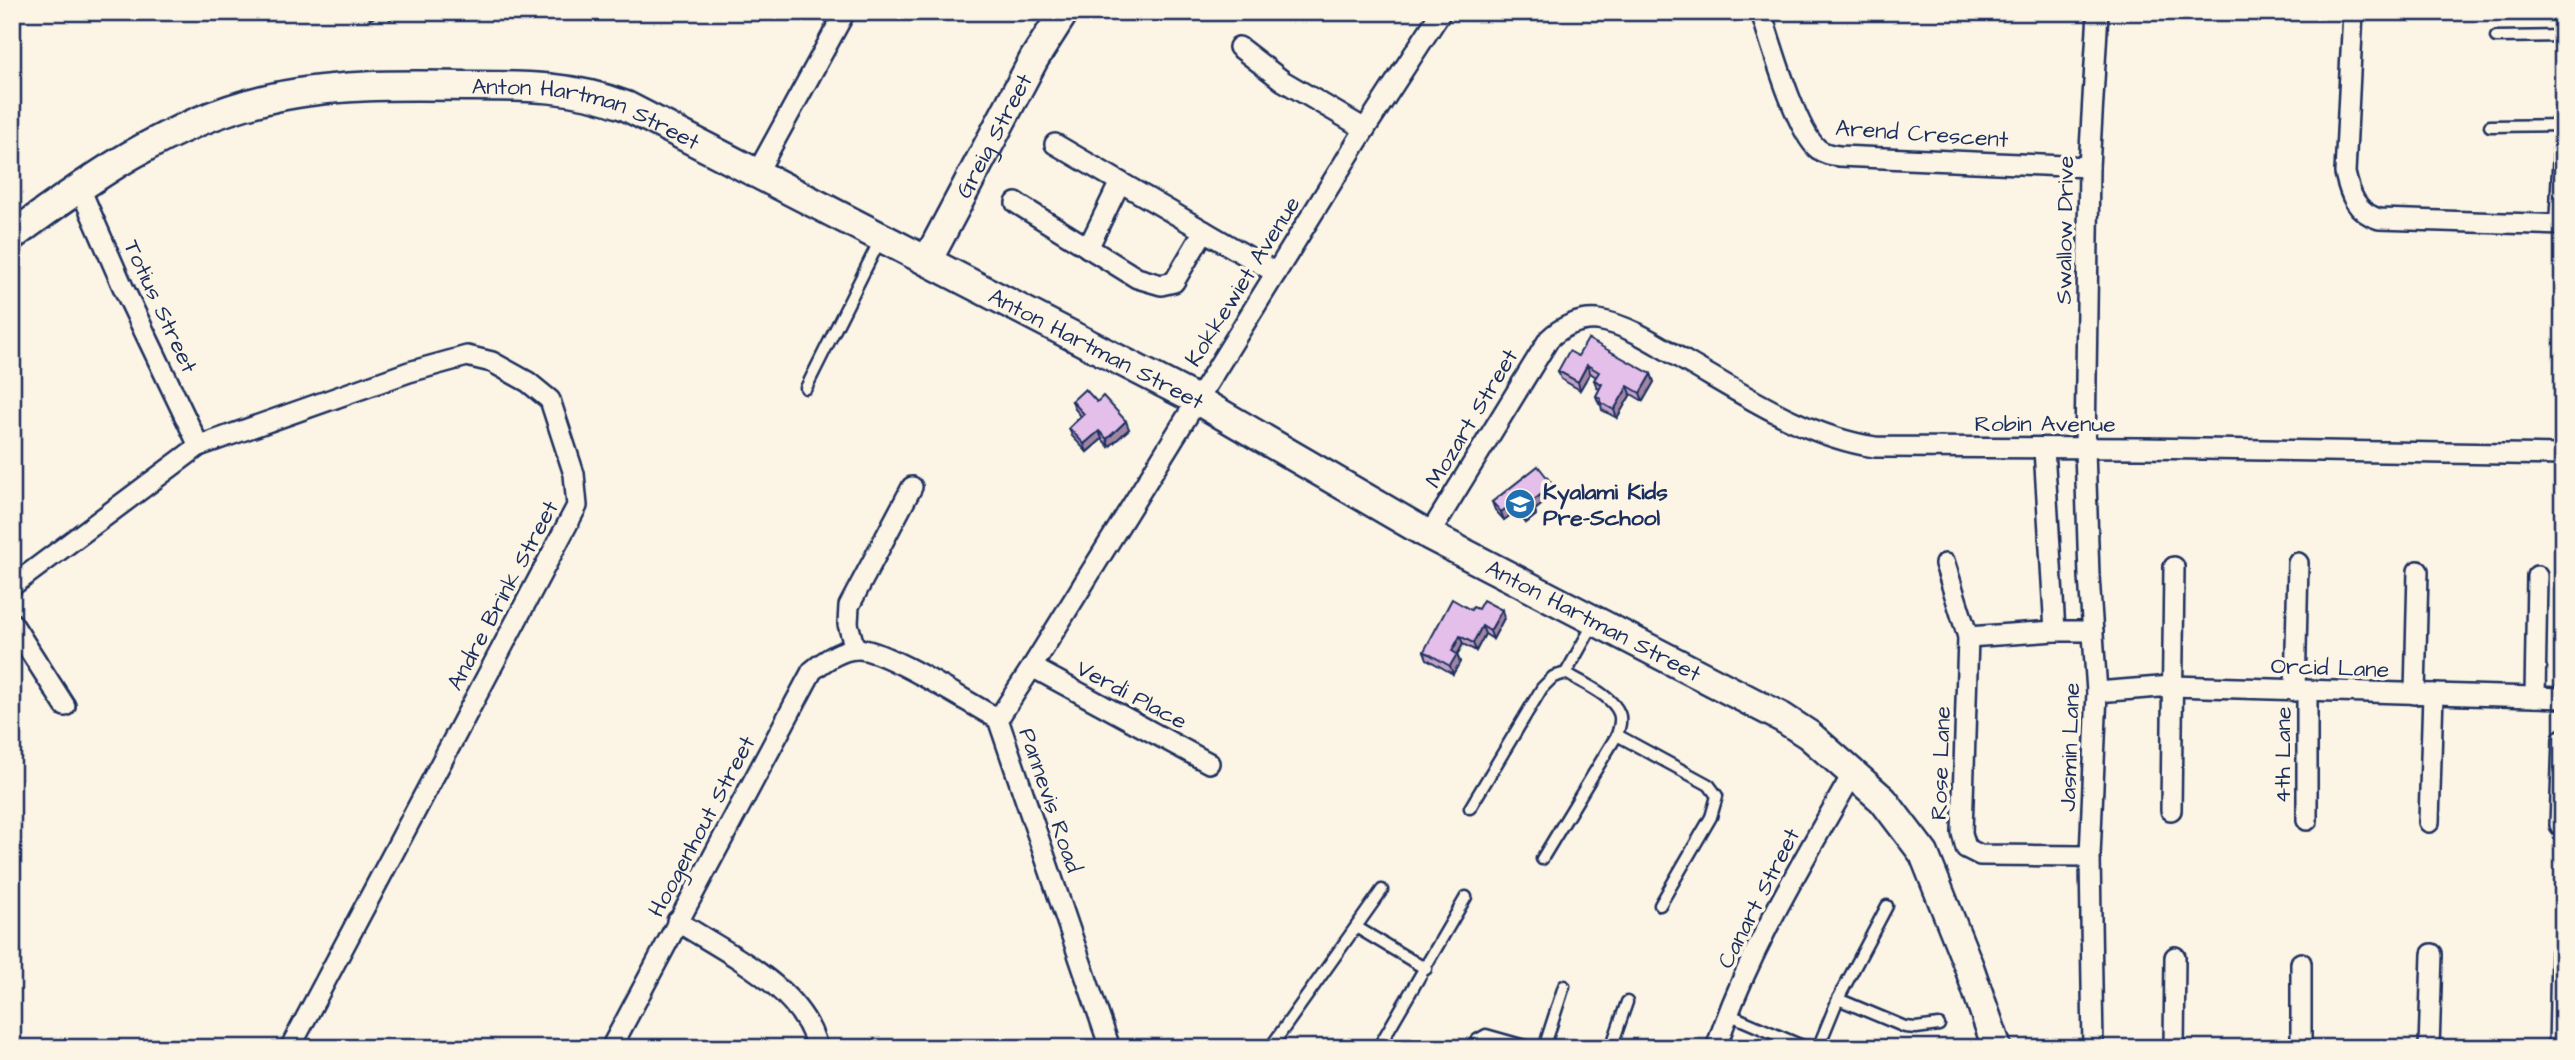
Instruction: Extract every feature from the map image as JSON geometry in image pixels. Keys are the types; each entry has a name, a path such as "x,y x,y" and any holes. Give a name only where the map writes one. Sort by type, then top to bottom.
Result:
{"street":[{"path":"757,173 845,12"},
{"name":"Greig Street","path":"927,261 1034,58 1064,12"},
{"name":"Kokkewiet Avenue","path":"998,719 1365,129 1441,12"},
{"name":"Arend Crescent","path":"1761,12 1803,130 1819,149 1827,154 2089,167"},
{"name":"Swallow Drive","path":"2085,449 2089,167 2098,12"},
{"path":"2353,12 2345,173 2350,193 2357,206 2367,215 2379,219 2559,225"},
{"path":"1239,47 1283,81 1365,129"},
{"name":"Anton Hartman Street","path":"12,236 114,163 211,116 262,100 307,92 442,85 550,87 603,97 657,120 1196,400 1429,535 1783,718 1809,735 1883,800 1924,854 1969,967 1997,1048"},
{"path":"1055,144 1276,273"},
{"path":"1088,248 1120,182"},
{"name":"Totius Street","path":"79,186 123,287 199,446"},
{"path":"1016,203 1137,278 1161,285 1174,282 1204,231"},
{"name":"Robin Avenue","path":"1558,329 1574,323 1597,320 1623,328 1646,338 1793,421 1846,442 1875,447 2563,456"},
{"name":"Mozart Street","path":"1429,535 1549,339 1558,329"},
{"name":"Andre Brink Street","path":"12,586 199,446 372,384 467,356 492,362 528,382 548,397 556,413 577,488 577,506 289,1048"},
{"path":"2044,449 2055,631"},
{"name":"Jasmin Lane","path":"2085,449 2097,692 2090,856 2093,1048"},
{"path":"855,649 848,624 849,606 912,487"},
{"name":"4th Lane","path":"2298,563 2307,820"},
{"name":"Rose Lane","path":"1945,564 1968,637 1962,833 1966,848 1980,855 2090,856"},
{"path":"2171,810 2174,567"},
{"path":"2418,571 2429,822"},
{"path":"2535,697 2537,576"},
{"path":"12,623 65,706"},
{"path":"1968,637 2093,631"},
{"name":"Pannevis Road","path":"855,649 890,658 998,719 1110,1048"},
{"name":"Hoogenhout Street","path":"611,1048 812,671 833,656 855,649"},
{"name":"Verdi Place","path":"1032,667 1209,763"},
{"name":"Orcid Lane","path":"2097,692 2172,686 2563,698"},
{"path":"2560,825 2563,739"},
{"name":"Canart Street","path":"1716,1048 1727,1014 1780,901 1852,775"},
{"path":"677,921 777,986 804,1014 817,1048"},
{"path":"2429,1048 2432,954"},
{"path":"2559,1048 2561,954"},
{"path":"2174,1048 2175,957"},
{"path":"2301,963 2301,1048"}],"lane":[{"path":"2496,37 2563,36"},
{"path":"2559,225 2563,76"},
{"path":"2490,126 2561,125"},
{"path":"806,388 881,238"},
{"path":"1566,673 1595,621"},
{"path":"1470,808 1544,684 1566,673 1609,700 1619,713 1617,735 1542,859"},
{"path":"1617,735 1709,785 1717,796 1711,817 1660,905"},
{"path":"1270,1048 1381,890"},
{"path":"1378,1048 1466,897"},
{"path":"1818,1048 1838,999 1887,906"},
{"path":"1356,927 1426,969"},
{"path":"1544,1048 1564,986"},
{"path":"1838,999 1905,1027 1939,1025"},
{"path":"1611,1048 1627,1002"},
{"path":"1727,1014 1807,1048"},
{"path":"1474,1048 1478,1040 1486,1035 1532,1048"}],"building":[{"path":"1588,339 1651,374 1640,393 1628,386 1614,410 1600,402 1601,399 1596,396 1602,384 1594,380 1599,372 1587,365 1578,382 1558,371 1569,351 1578,356"},
{"path":"1085,389 1097,402 1103,396 1126,421 1107,439 1099,431 1084,444 1069,428 1084,414 1072,401"},
{"path":"1538,466 1553,485 1530,503 1534,507 1523,515 1513,503 1501,512 1492,502"},
{"path":"1452,599 1471,610 1473,607 1478,609 1483,600 1502,610 1490,631 1482,626 1473,643 1460,636 1452,651 1457,654 1450,666 1424,651"}],"place":[{"name":"Kyalami Kids Pre-School","path":"1520,504"}]}
